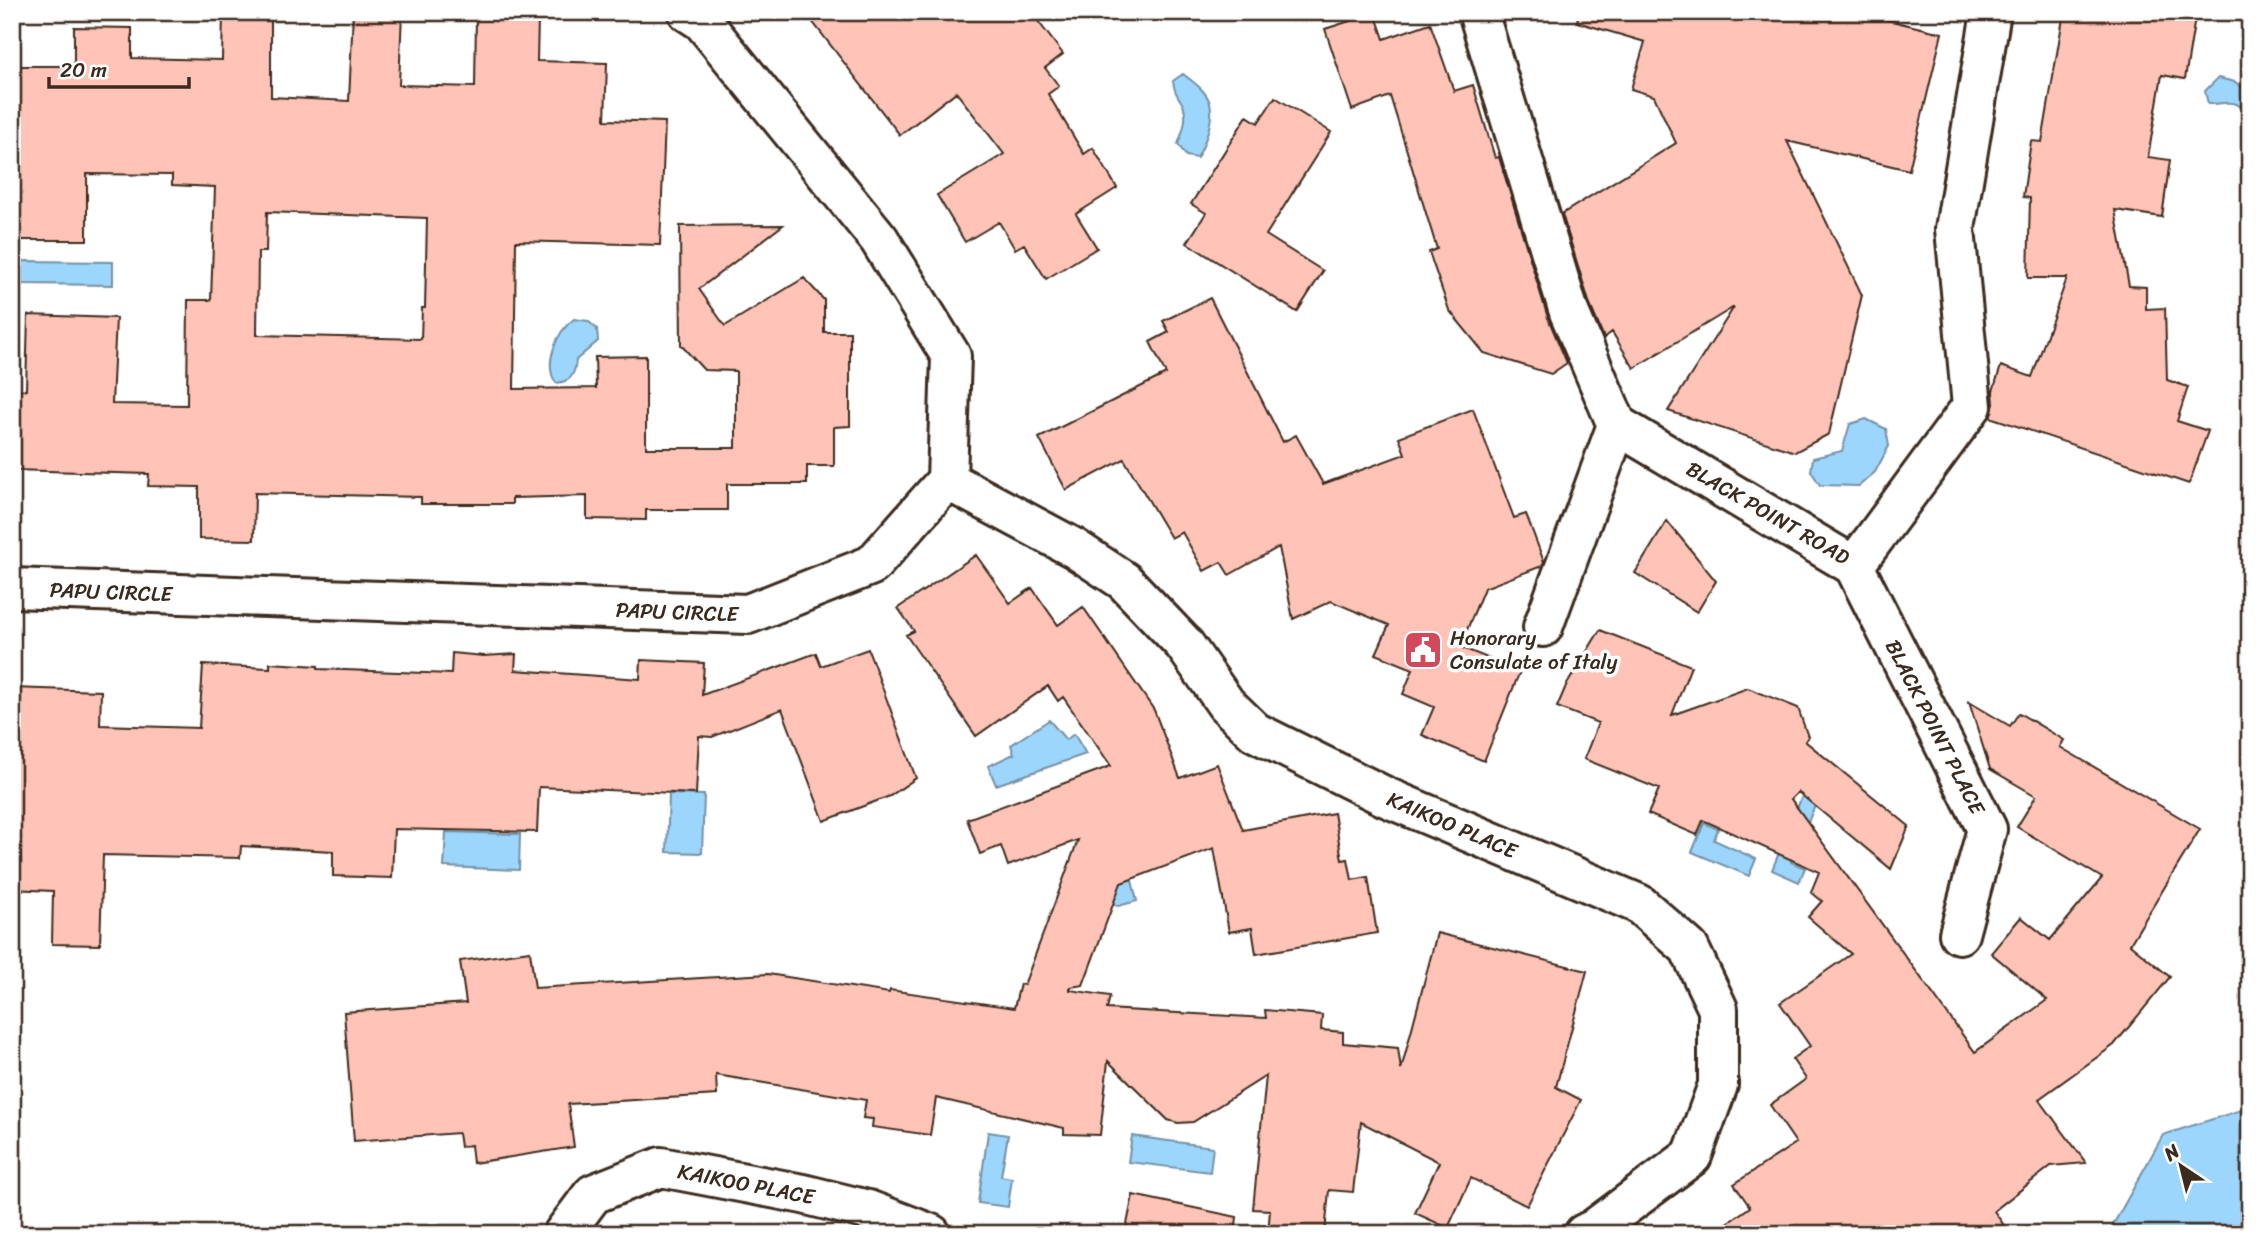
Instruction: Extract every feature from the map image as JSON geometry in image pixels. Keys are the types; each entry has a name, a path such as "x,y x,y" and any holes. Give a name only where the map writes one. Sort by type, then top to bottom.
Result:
{"street":[{"path":"688,12 702,21 879,239 951,356 947,480"},
{"path":"1478,12 1569,312 1618,425 1543,627"},
{"name":"BLACK POINT ROAD","path":"1618,425 1854,566 1972,406 1955,229 1991,12"},
{"name":"PAPU CIRCLE","path":"12,588 748,614 872,565 947,480"},
{"name":"KAIKOO PLACE","path":"947,480 1074,548 1124,581 1184,644 1226,704 1255,732 1386,797 1639,904 1689,948 1718,1009 1718,1085 1692,1156 1584,1234"},
{"name":"BLACK POINT PLACE","path":"1854,566 1987,829 1959,934"},
{"name":"KAIKOO PLACE","path":"563,1234 593,1194 661,1167 803,1194 872,1222 932,1234"}],"water":[{"path":"1183,74 1204,92 1210,105 1208,131 1197,158 1186,156 1178,144 1185,113 1173,81"},
{"path":"2218,78 2235,82 2250,93 2250,118 2236,104 2208,104 2205,91"},
{"path":"21,261 113,262 113,285 21,284"},
{"path":"574,319 588,321 597,329 598,341 576,360 575,369 569,379 556,383 551,367 554,348 562,331"},
{"path":"1866,419 1886,429 1889,446 1875,472 1859,486 1820,485 1811,471 1813,458 1842,451 1850,424"},
{"path":"1049,720 1066,740 1074,734 1086,754 996,785 988,766 1014,754 1011,745"},
{"path":"1813,769 1828,775 1791,862 1805,868 1799,882 1772,870"},
{"path":"669,794 704,795 702,853 667,852"},
{"path":"1704,823 1718,829 1714,840 1756,859 1749,876 1692,852"},
{"path":"446,832 520,834 519,870 444,867"},
{"path":"1129,868 1137,901 1118,906 1085,895"},
{"path":"2250,1107 2250,1234 2108,1234 2163,1135"},
{"path":"988,1132 1008,1135 1001,1176 1012,1178 1008,1207 978,1203"},
{"path":"1132,1136 1213,1147 1210,1172 1128,1162"}],"building":[{"path":"223,12 271,12 271,97 349,101 353,12 402,12 399,85 475,87 476,17 538,18 537,61 607,63 605,120 665,122 660,245 516,241 514,389 596,388 595,357 646,356 646,448 736,448 736,371 704,370 681,345 680,226 783,225 699,289 725,326 804,278 824,300 824,332 850,332 850,426 834,427 834,466 807,466 807,484 727,484 727,510 646,510 646,520 587,519 587,496 512,498 512,504 421,504 421,497 255,493 254,540 199,539 199,487 148,486 149,474 13,470 17,389 26,390 28,315 116,318 112,404 187,405 188,300 211,300 215,187 172,185 172,175 87,174 87,240 17,240 18,66 74,66 74,27 132,28 132,58 222,60","holes":["267,212 427,218 425,308 422,308 421,339 257,335 258,252 266,252"]},
{"path":"805,12 1031,12 1063,54 1045,68 1059,86 1048,94 1084,154 1093,148 1117,188 1076,214 1097,248 1046,279 1024,244 1015,249 999,222 965,242 937,195 1004,154 956,92 900,135"},
{"path":"1579,12 1854,12 1942,33 1909,170 1787,141 1862,295 1829,434 1795,452 1668,411 1734,307 1634,368 1612,332 1604,338 1590,305 1562,214 1676,143 1654,96 1631,89 1645,42 1577,22"},
{"path":"2064,12 2196,12 2185,79 2162,75 2148,157 2170,160 2162,217 2115,210 2129,286 2146,287 2146,309 2165,308 2167,380 2188,387 2177,421 2208,431 2189,484 1990,417 1994,404 1993,391 2001,366 2032,377 2067,278 2028,278 2030,198 2023,197 2031,141 2042,142"},
{"path":"1375,13 1384,39 1430,23 1454,91 1473,85 1495,158 1499,157 1548,318 1567,363 1551,374 1484,353 1449,310 1429,252 1437,249 1390,96 1352,110 1325,29"},
{"path":"1275,97 1331,132 1266,235 1323,271 1297,312 1187,243 1206,213 1191,204 1247,116 1258,123"},
{"path":"1210,298 1283,442 1296,435 1323,484 1405,454 1399,437 1473,409 1514,518 1526,514 1544,562 1542,566 1484,588 1460,647 1520,671 1484,761 1422,735 1434,707 1403,694 1413,669 1376,654 1389,625 1331,601 1293,619 1279,547 1229,575 1221,562 1204,571 1182,532 1171,538 1124,459 1066,490 1039,438 1166,374 1150,342 1169,332 1163,321"},
{"path":"1667,521 1716,581 1697,612 1635,573"},
{"path":"976,555 1010,603 1032,588 1058,625 1083,607 1154,710 1180,778 1217,764 1243,830 1334,813 1342,860 1348,859 1352,880 1368,877 1377,933 1256,954 1252,928 1229,932 1214,848 1121,883 1083,985 1070,987 1070,990 1110,996 1107,1009 1266,1018 1265,1010 1322,1015 1321,1030 1343,1032 1343,1043 1398,1048 1401,1070 1437,933 1587,971 1556,1087 1581,1100 1527,1206 1471,1178 1448,1228 1415,1213 1439,1162 1361,1122 1353,1192 1329,1190 1325,1234 1268,1234 1270,1210 1253,1209 1266,1076 1193,1122 1178,1123 1168,1120 1108,1061 1100,1135 1064,1134 1064,1128 936,1098 930,1135 872,1127 873,1119 863,1118 866,1100 716,1075 717,1095 568,1104 574,1147 473,1163 471,1145 460,1147 458,1133 354,1141 344,1012 466,1003 460,961 530,951 535,988 768,974 889,993 890,990 1014,1008 1020,984 1024,985 1078,840 1008,866 1001,846 980,854 967,819 1111,766 1063,697 1058,701 1048,686 976,736 906,635 914,631 898,608"},
{"path":"1600,630 1691,666 1672,715 1748,688 1798,708 1808,737 1805,741 1909,826 1891,869 1798,792 1791,799 1975,1052 2047,1000 1991,953 2021,917 2050,940 2102,878 2017,827 2036,796 1990,769 1969,702 2010,726 2019,713 2064,740 2060,747 2200,829 2130,944 2170,977 2114,1045 2039,1099 2086,1163 2051,1166 1994,1211 2010,1234 1712,1234 1750,1207 1734,1184 1796,1143 1770,1105 1806,1079 1792,1059 1810,1046 1780,1003 1851,954 1808,917 1822,901 1811,892 1819,872 1703,820 1697,835 1648,814 1659,789 1584,759 1598,723 1557,707 1566,686"},
{"path":"868,649 916,778 890,796 824,821 782,709 712,737 699,736 696,794 539,787 537,832 394,829 392,878 333,876 333,851 241,846 240,858 103,855 100,945 52,944 53,891 12,889 12,688 101,691 100,725 199,728 203,665 270,668 270,663 318,666 318,669 451,674 452,653 484,656 516,654 515,670 640,679 641,660 704,663 702,695 816,653 821,666"},
{"path":"1133,1195 1237,1217 1235,1234 1125,1234"}],"place":[{"name":"Honorary Consulate of Italy","path":"1423,650"}]}
